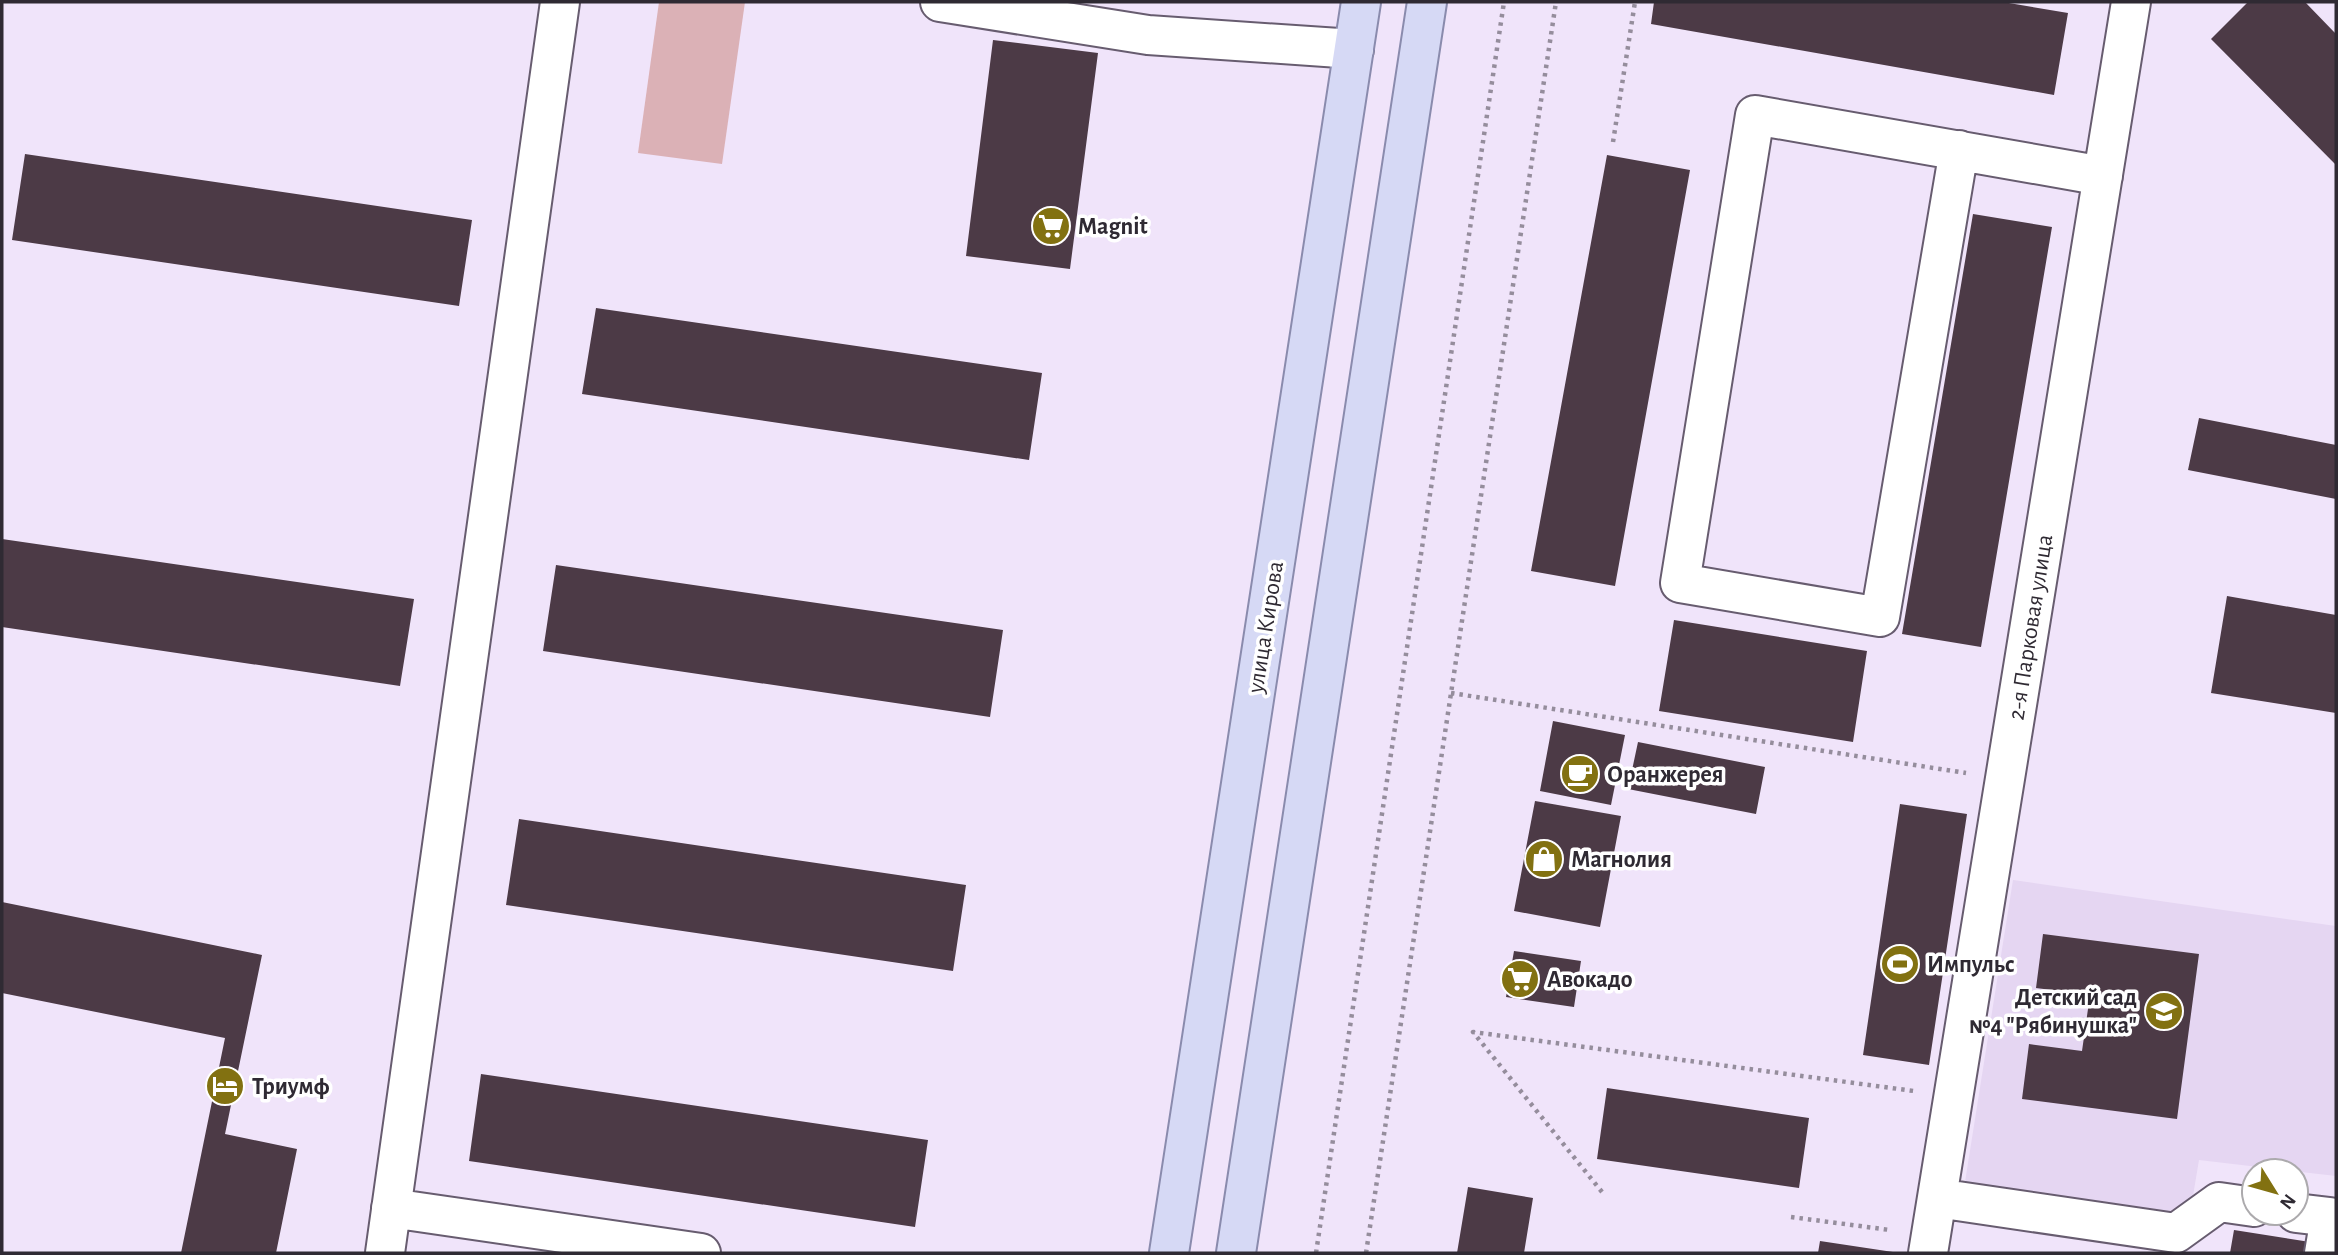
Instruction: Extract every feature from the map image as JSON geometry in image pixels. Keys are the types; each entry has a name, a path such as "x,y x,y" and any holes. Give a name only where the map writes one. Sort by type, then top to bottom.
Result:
{"main road":[{"name":"улица Кирова","path":"1169,1253 1361,2"},
{"path":"1236,1253 1427,2"}],"street":[{"path":"385,1253 560,2"},
{"path":"940,2 1148,35 1354,49"},
{"name":"2-я Парковая улица","path":"1930,1244 2131,2"},
{"path":"1959,150 1880,617 1680,583 1755,114 1959,150 2103,176"},
{"path":"1937,1198 2176,1233 2219,1202 2240,1205"},
{"path":"391,1208 701,1253"},
{"path":"2310,1215 2330,1217 2324,1253"}],"path":[{"path":"1316,1253 1504,2"},
{"path":"1366,1253 1556,2"},
{"path":"1613,142 1635,2"},
{"path":"1451,693 2005,779"},
{"path":"1602,1192 1473,1032 1953,1097"},
{"path":"1791,1217 1930,1244"}],"shaded area":[{"path":"659,2 745,2 722,164 638,153"},
{"name":"Детский сад №4 \"Рябинушка\"","path":"2013,880 2336,926 2336,1176 2310,1173 2310,1157 2240,1157 2240,1165 2199,1160 2190,1214 1965,1182"}],"building":[{"path":"1654,2 2003,2 2068,13 2054,95 1651,24"},
{"path":"2248,2 2305,2 2336,34 2336,165 2211,39"},
{"path":"993,40 1098,53 1070,269 966,256"},
{"path":"25,154 472,220 459,306 12,240"},
{"path":"1607,155 1690,170 1615,586 1531,571"},
{"path":"1973,214 2052,227 1981,647 1902,634"},
{"path":"596,308 1042,373 1029,460 582,394"},
{"path":"2199,418 2336,445 2336,499 2188,470"},
{"path":"2,539 414,599 400,686 2,627"},
{"path":"556,565 1003,630 990,717 543,651"},
{"path":"2227,596 2336,615 2336,713 2211,693"},
{"path":"1674,620 1867,651 1853,742 1659,711"},
{"path":"1553,721 1625,735 1611,805 1540,791"},
{"path":"1638,742 1765,767 1756,814 1628,789"},
{"path":"1535,801 1621,816 1600,927 1514,911"},
{"path":"1900,804 1967,814 1929,1065 1863,1055"},
{"path":"519,819 966,885 953,971 506,905"},
{"name":"Триумф","path":"2,902 262,955 225,1134 297,1149 276,1253 181,1253 225,1038 2,993"},
{"path":"2043,934 2199,954 2177,1119 2022,1099 2029,1044 2082,1051 2090,995 2036,988"},
{"path":"1514,951 1581,961 1574,1007 1506,997"},
{"path":"481,1074 928,1140 915,1227 469,1161"},
{"path":"1607,1088 1809,1118 1799,1188 1597,1159"},
{"path":"1468,1187 1533,1198 1524,1253 1457,1253"},
{"path":"2234,1230 2310,1242 2309,1253 2230,1253"},
{"path":"1820,1241 1893,1252 1893,1253 1818,1253"}],"place":[{"name":"Magnit","path":"1051,226"},
{"name":"Оранжерея","path":"1580,774"},
{"name":"Магнолия","path":"1544,859"},
{"name":"Импульс","path":"1900,964"},
{"name":"Авокадо","path":"1520,979"},
{"name":"Детский сад №4 \"Рябинушка\"","path":"2164,1011"},
{"name":"Триумф","path":"225,1086"}]}
